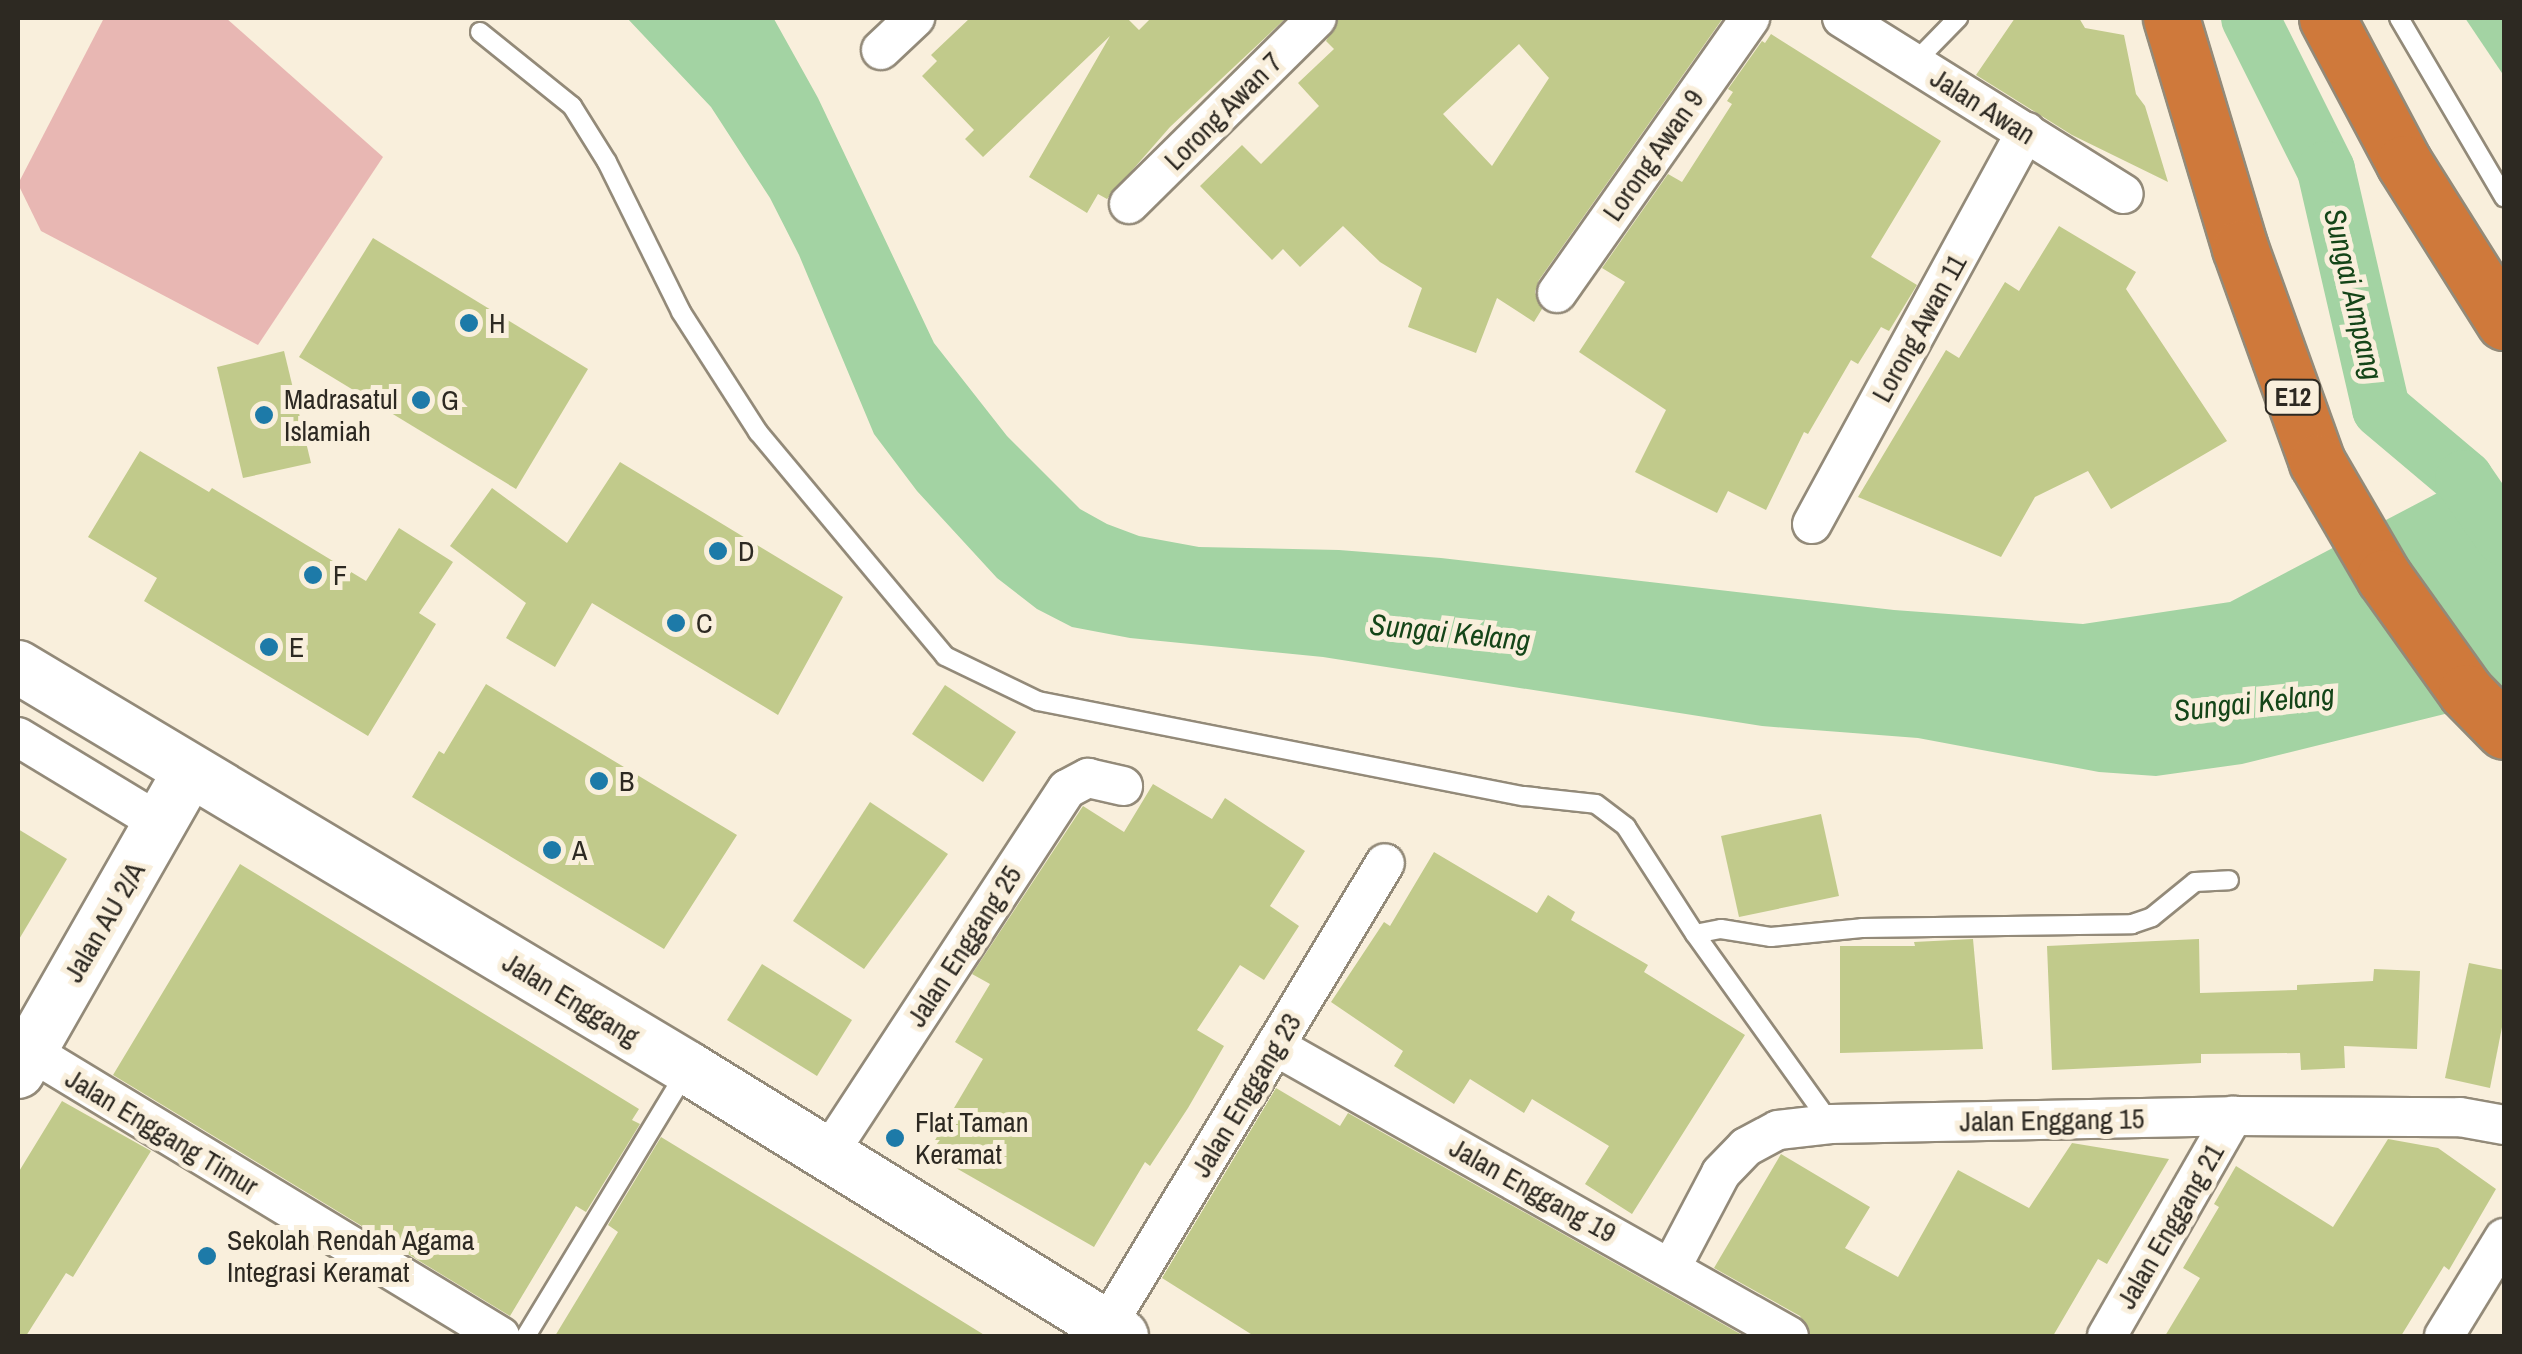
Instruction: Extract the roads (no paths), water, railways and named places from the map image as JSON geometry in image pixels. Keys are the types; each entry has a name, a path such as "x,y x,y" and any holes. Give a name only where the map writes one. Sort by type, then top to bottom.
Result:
{"highway":[{"name":"E12","path":"2172,18 2240,248 2316,462 2384,577 2466,692 2504,731"},
{"path":"2328,18 2404,163 2504,322"}],"main road":[{"name":"Jalan Enggang","path":"18,667 688,1068 1109,1333"},
{"name":"Jalan AU 2/A","path":"24,1062 190,771"}],"street":[{"path":"882,50 915,18"},
{"name":"Lorong Awan 7","path":"1130,204 1318,18"},
{"name":"Lorong Awan 9","path":"1557,294 1750,18"},
{"name":"Jalan Awan","path":"1842,18 2124,194"},
{"name":"Lorong Awan 11","path":"1812,524 2026,132"},
{"path":"18,737 160,823"},
{"name":"Jalan Enggang 25","path":"828,1154 1067,789 1088,778 1124,786"},
{"name":"Jalan Enggang 23","path":"1109,1333 1385,863"},
{"name":"Jalan Enggang 19","path":"1275,1046 1789,1336"},
{"name":"Jalan Enggang Timur","path":"24,1062 500,1336"},
{"name":"Jalan Enggang 15","path":"1672,1268 1721,1173 1746,1147 1778,1130 1831,1124 2233,1116 2460,1117 2504,1124"},
{"name":"Jalan Enggang 21","path":"2107,1336 2233,1116"},
{"path":"2444,1336 2504,1238"}],"lane":[{"path":"1914,62 1958,18"},
{"path":"2399,18 2504,197"},
{"path":"480,32 572,106 608,162 681,312 758,432 945,656 1038,702 1524,796 1596,804 1626,826 1696,934 1831,1124"},
{"path":"1696,934 1721,929 1771,937 1862,928 2132,924 2152,917 2195,882 2230,880"},
{"path":"526,1336 688,1068"}],"water":[{"name":"Sungai Kelang","path":"627,18 774,19 818,98 934,343 1007,436 1080,509 1139,536 1199,547 1339,550 1441,558 1894,610 2083,624 2230,602 2464,479 2504,490 2504,709 2469,708 2242,764 2156,776 2099,772 1918,738 1762,726 1323,657 1130,638 1072,627 1037,609 997,578 917,491 874,434 799,255 770,198 711,107"},
{"path":"2465,18 2504,18 2504,76"}],"waterway":[{"name":"Sungai Ampang","path":"2250,18 2326,170 2381,409 2464,479 2504,537"}],"place":[{"name":"H","path":"469,323"},
{"name":"G","path":"421,400"},
{"name":"Madrasatul Islamiah","path":"264,415"},
{"name":"D","path":"718,551"},
{"name":"F","path":"313,575"},
{"name":"C","path":"676,623"},
{"name":"E","path":"269,647"},
{"name":"B","path":"599,781"},
{"name":"A","path":"552,850"},
{"name":"Flat Taman Keramat","path":"895,1138"},
{"name":"Sekolah Rendah Agama Integrasi Keramat","path":"207,1256"}]}
